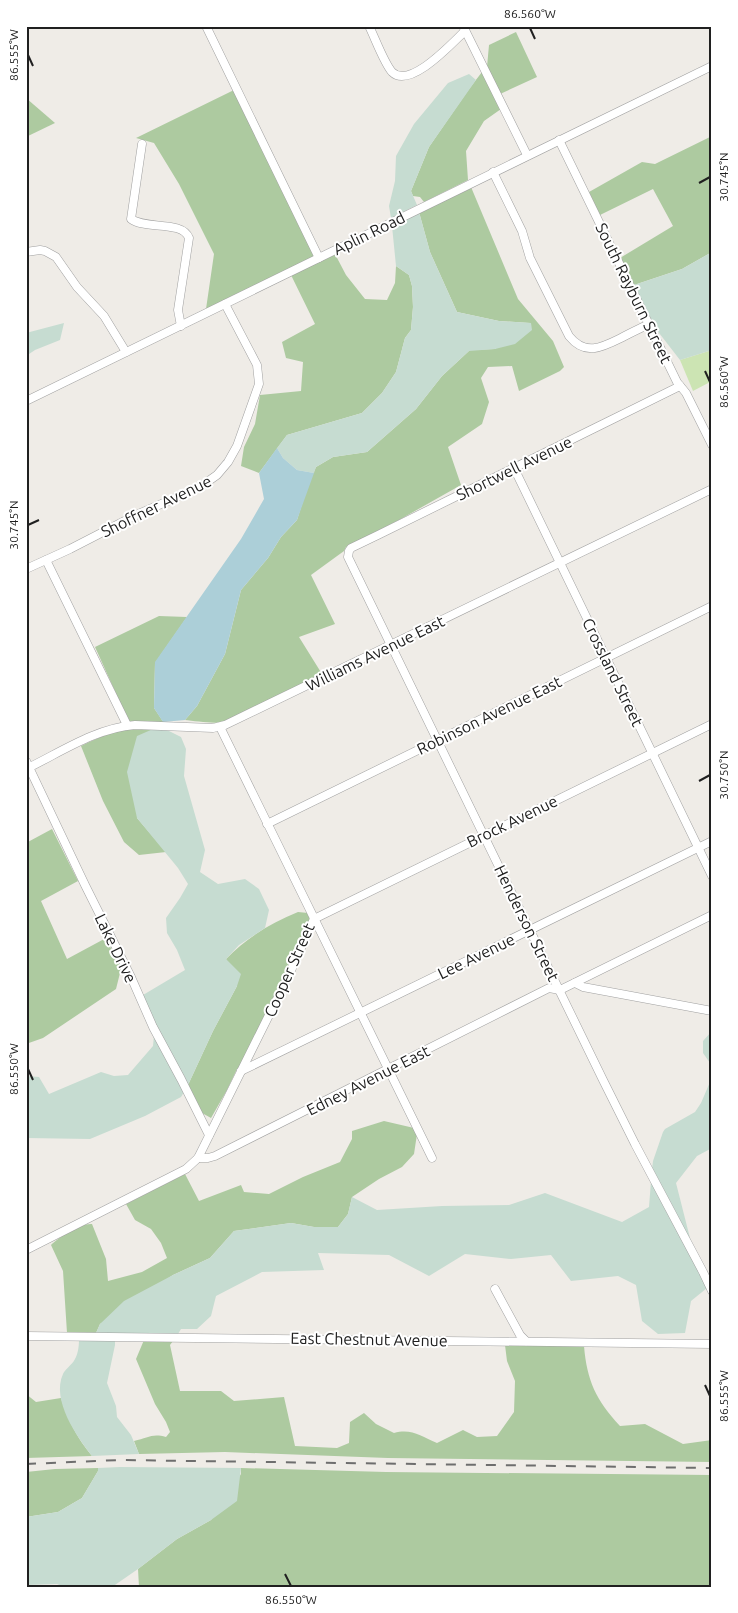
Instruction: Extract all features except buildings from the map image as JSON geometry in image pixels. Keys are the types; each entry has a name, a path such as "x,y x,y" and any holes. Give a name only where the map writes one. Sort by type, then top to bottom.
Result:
{"street":[{"path":"206,26 319,258"},
{"path":"369,26 390,68 396,74 403,76 429,64 464,28 527,155"},
{"name":"Aplin Road","path":"26,401 712,66"},
{"name":"South Rayburn Street","path":"559,140 680,386 712,445"},
{"path":"142,144 131,219 139,224 179,228 187,233 189,238 178,310 181,326"},
{"path":"493,172 522,231 530,258 573,341 586,348 600,348 649,324"},
{"path":"26,252 40,250 51,253 56,257 77,287 104,316 126,352"},
{"name":"Shoffner Avenue","path":"26,569 136,514 200,487 223,469 234,453 258,388 257,366 225,304"},
{"name":"Shortwell Avenue","path":"349,551 351,548 680,386"},
{"name":"Crossland Street","path":"514,468 712,876"},
{"name":"Williams Avenue East","path":"27,766 98,733 127,725 220,727 712,489"},
{"name":"Henderson Street","path":"349,551 349,560 483,835 631,1136 712,1291"},
{"path":"46,560 127,725"},
{"name":"Robinson Avenue East","path":"267,824 712,606"},
{"name":"Brock Avenue","path":"314,919 712,724"},
{"name":"Cooper Street","path":"198,1158 288,977 314,919 220,727"},
{"name":"Lake Drive","path":"27,766 131,977 153,1027 209,1135"},
{"name":"Lee Avenue","path":"241,1070 712,841"},
{"name":"Edney Avenue East","path":"26,1250 186,1169 198,1158 215,1156 550,988 560,990 712,916"},
{"path":"314,919 432,1158"},
{"path":"575,983 583,987 712,1012"},
{"path":"494,1289 520,1335 526,1341"},
{"name":"East Chestnut Avenue","path":"26,1336 712,1344"}],"green space":[{"path":"516,32 537,77 500,94 487,67 489,45"},
{"path":"482,72 501,109 484,121 466,151 468,180 424,202 420,197 413,196 411,191 429,147"},
{"path":"469,74 476,80 429,147 411,191 417,205 391,218 389,206 395,181 396,156 414,124 448,83"},
{"path":"234,90 315,256 206,309 214,254 179,184 154,143 136,138"},
{"path":"26,98 55,123 26,137"},
{"path":"712,136 712,252 682,269 634,285 620,258 673,226 653,189 600,215 589,192 642,162 655,164"},
{"path":"471,187 518,299 553,341 564,367 560,371 519,391 512,366 488,367 481,378 489,402 482,424 448,447 461,485 346,547 344,551 311,575 335,624 299,637 322,674 222,722 210,723 185,720 197,706 225,654 241,590 268,558 281,537 297,520 316,467 333,457 367,452 416,409 442,376 470,350 495,349 530,323 499,321 457,312 430,252 419,212"},
{"path":"419,212 430,252 457,312 499,321 531,323 532,330 515,344 495,349 469,351 442,376 416,409 367,452 333,457 316,467 314,473 297,470 283,458 277,448 287,435 362,413 382,393 396,372 405,338 411,330 413,307 412,286 409,275 396,266 392,226"},
{"path":"712,252 712,350 680,360 656,329 634,285 682,269"},
{"path":"335,254 346,275 365,299 387,300 395,283 396,266 409,275 412,286 413,307 411,330 405,338 396,372 382,393 362,413 287,435 259,473 241,466 244,447 255,424 260,395 301,391 303,362 286,358 282,342 315,324 291,275"},
{"path":"64,323 60,340 35,350 26,356 26,333"},
{"path":"712,350 712,381 693,391 680,360"},
{"path":"159,616 187,617 155,663 154,708 164,723 129,722 95,647"},
{"path":"136,728 153,729 137,818 166,852 139,855 124,842 103,801 81,746 108,734"},
{"path":"153,729 167,730 181,737 186,749 184,776 205,850 200,872 218,884 245,879 259,889 269,910 265,928 239,945 226,959 241,974 237,986 213,1031 188,1085 156,1026 143,995 185,970 177,950 167,933 166,918 188,884 178,868 137,818 127,772 137,736"},
{"path":"52,829 78,881 41,901 67,959 106,938 121,969 116,989 43,1038 26,1044 26,843"},
{"path":"298,912 308,913 310,919 285,975 239,1068 211,1118 202,1113 188,1085 213,1031 237,986 226,959 259,932"},
{"path":"712,1031 712,1148 697,1156 676,1183 691,1242 652,1169 653,1161 665,1129 695,1112 701,1103 710,1082 710,1063 703,1053 703,1041"},
{"path":"154,1035 184,1092 181,1097 145,1116 90,1139 26,1138 26,1076 39,1077 49,1094 101,1072 114,1076 128,1075 153,1046"},
{"path":"384,1121 414,1128 417,1134 414,1154 402,1167 379,1179 352,1197 348,1214 338,1227 314,1227 291,1223 234,1231 210,1258 173,1275 100,1324 96,1333 67,1333 63,1271 51,1245 59,1238 76,1228 92,1224 106,1259 108,1281 142,1272 167,1258 161,1243 151,1229 135,1220 126,1204 185,1174 199,1201 241,1185 244,1192 269,1194 303,1177 340,1162 352,1139 352,1131"},
{"path":"651,1181 707,1288 691,1301 685,1333 658,1334 642,1321 636,1285 618,1276 571,1281 551,1255 511,1259 465,1254 429,1276 389,1255 318,1253 324,1270 262,1272 216,1296 211,1316 197,1329 181,1329 178,1334 96,1333 100,1324 124,1301 210,1258 234,1231 291,1223 314,1227 338,1227 348,1214 352,1197 377,1210 442,1206 509,1205 545,1193 622,1222 649,1207"},
{"path":"79,1340 115,1340 107,1383 116,1406 117,1417 131,1435 139,1454 92,1456 79,1439 67,1418 60,1395 60,1384 64,1372 76,1357"},
{"path":"144,1340 173,1341 170,1345 180,1391 221,1391 234,1401 284,1397 295,1446 337,1448 349,1443 350,1422 364,1413 376,1424 394,1433 411,1432 437,1443 463,1430 477,1437 497,1436 514,1412 515,1381 507,1361 505,1345 584,1346 590,1380 594,1389 620,1426 645,1424 683,1444 712,1440 712,1462 388,1458 225,1452 139,1454 134,1441 153,1436 166,1437 170,1432 155,1404 136,1359"},
{"path":"26,1394 36,1402 61,1398 74,1428 92,1456 26,1458"},
{"path":"98,1468 82,1498 58,1512 26,1517 26,1472"},
{"path":"98,1468 241,1468 237,1501 211,1520 177,1539 112,1587 64,1587 57,1584 26,1585 26,1517 58,1512 82,1498"},
{"path":"241,1468 386,1472 712,1475 712,1587 139,1587 138,1569 177,1539 211,1520 241,1474"}],"water":[{"path":"277,448 283,458 297,470 314,473 297,520 281,537 268,558 241,590 225,654 197,706 185,720 163,722 154,708 155,662 241,539 264,499 259,473"}],"railway":[{"path":"26,1464 119,1460 712,1468"}]}
